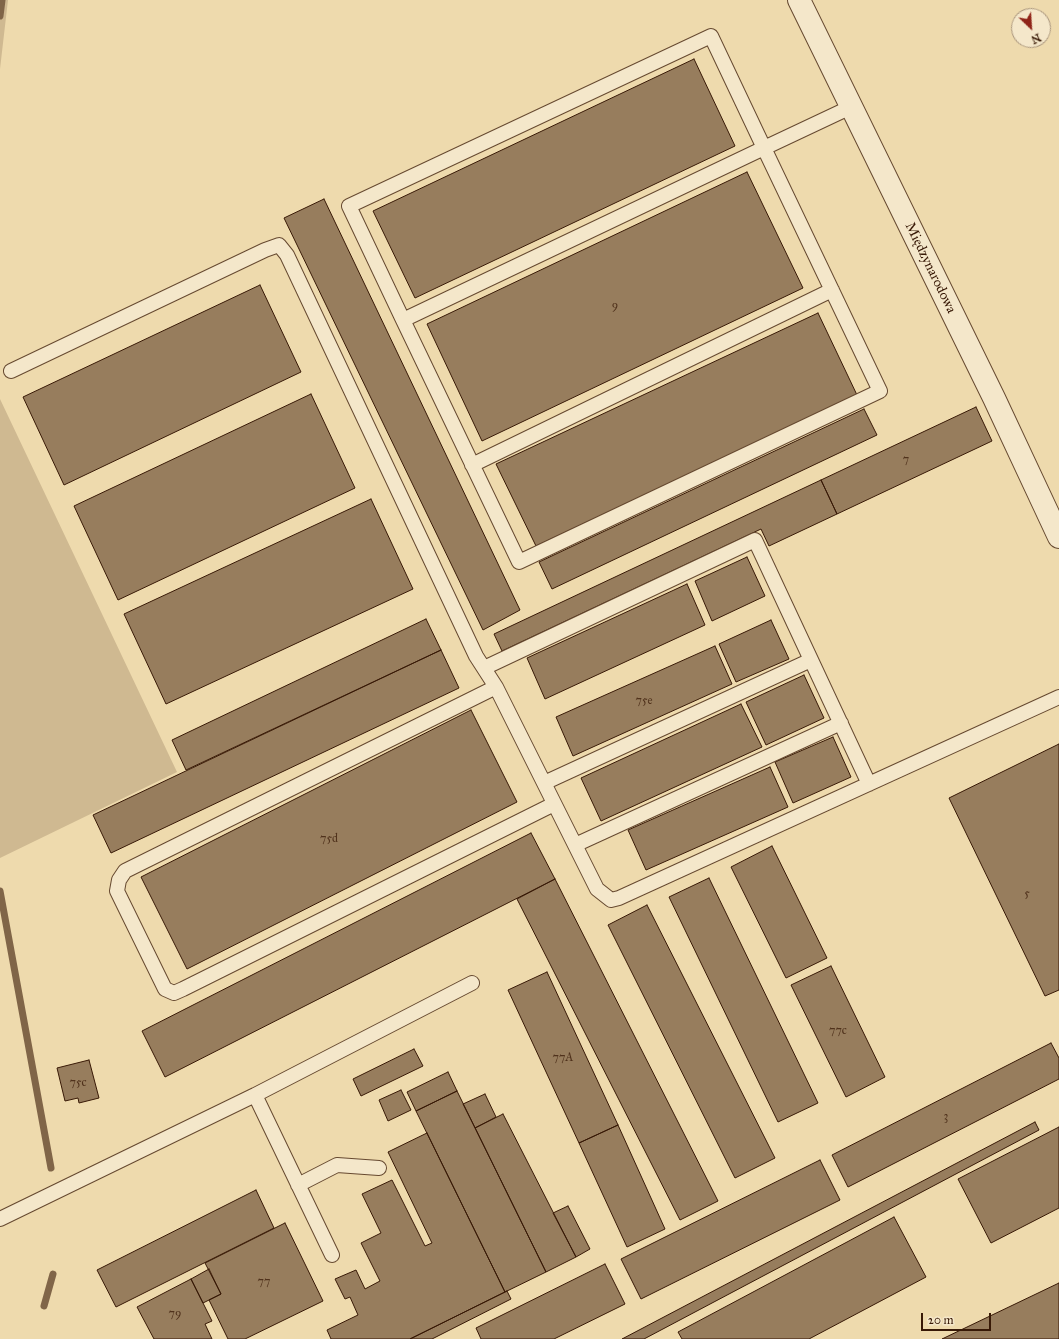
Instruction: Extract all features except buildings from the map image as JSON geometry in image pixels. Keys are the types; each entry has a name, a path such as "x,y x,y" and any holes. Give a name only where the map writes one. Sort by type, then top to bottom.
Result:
{"street":[{"name":"Międzynarodowa","path":"799,0 990,391 1059,537"}],"lane":[{"path":"711,36 764,148 880,392 519,562 349,206 711,36"},
{"path":"403,320 851,107"},
{"path":"11,371 265,250 279,245 287,255 476,656 496,687 597,888 611,900 619,898 1059,697"},
{"path":"472,465 832,290"},
{"path":"484,668 755,540 869,784"},
{"path":"544,783 811,660"},
{"path":"496,687 124,871 119,880 117,891 165,989 174,993 183,989 554,804"},
{"path":"575,845 841,723"},
{"path":"0,1219 255,1095 472,983"},
{"path":"255,1095 332,1255"},
{"path":"298,1185 337,1165 379,1168"}],"shaded area":[{"path":"0,0 8,0 0,69"},
{"path":"0,399 177,772 0,858"}],"waterway":[{"path":"0,16 2,0"},
{"path":"0,891 51,1168"},
{"path":"44,1306 53,1274"}]}
